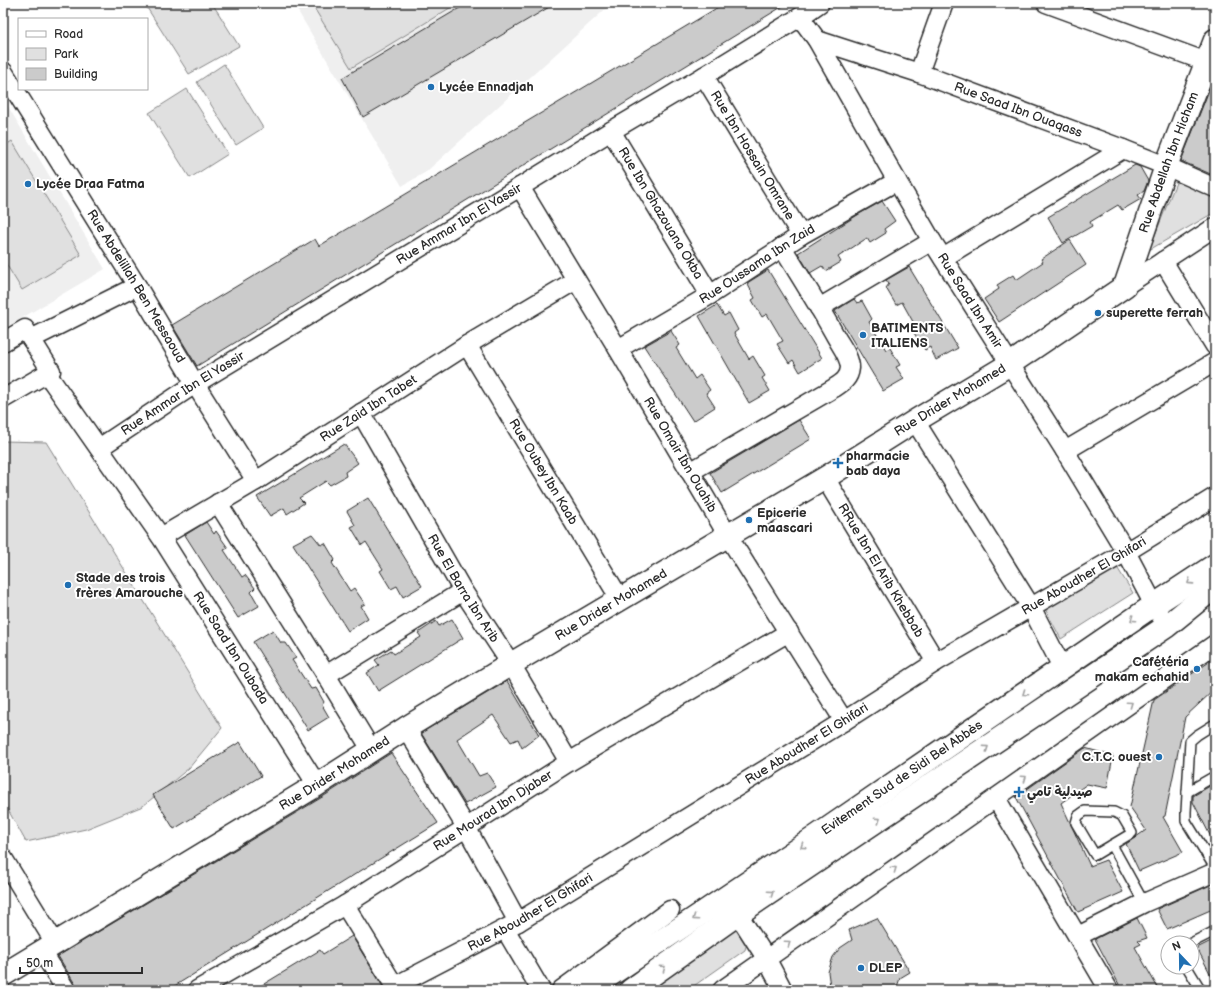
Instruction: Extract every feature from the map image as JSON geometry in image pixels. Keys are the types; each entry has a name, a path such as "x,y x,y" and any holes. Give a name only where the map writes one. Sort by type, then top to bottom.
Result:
{"main road":[{"name":"Rue Abdellah Ibn Hicham","path":"1125,286 1166,166 1211,64 1215,40"},
{"name":"Rue Drider Mohamed","path":"3,975 317,785 406,728 511,664 825,478 915,421 1010,364 1125,286"},
{"name":"Evitement Sud de Sidi Bel Abbès","path":"588,990 814,838 1062,667 1215,565"},
{"name":"Evitement Sud de Sidi Bel Abbès","path":"631,990 738,914 1171,623 1215,587"}],"street":[{"name":"Rue Ammar Ibn El Yassir","path":"99,448 195,384 704,76 820,3"},
{"path":"919,73 944,3"},
{"path":"1046,3 1211,64"},
{"name":"Rue Saad Ibn Amir","path":"800,17 817,40 932,241 1066,451 1126,552 1154,605 1171,623"},
{"name":"Rue Saad Ibn Ouaqass","path":"817,40 919,73 1124,149 1215,188"},
{"name":"Rue Abdelillah Ben Messaoud","path":"3,71 256,481"},
{"name":"Rue Ibn Hossain Omrane","path":"704,76 801,235"},
{"name":"Rue Ibn Ghazouana Okba","path":"611,131 710,295"},
{"path":"943,258 1124,149"},
{"name":"Rue Oussama Ibn Zaid","path":"618,349 710,295 782,246 897,181"},
{"name":"Rue Omair Ibn Ouahib","path":"520,188 618,349 728,536 844,721"},
{"name":"Rue Drider Mohamed","path":"1125,286 1215,227"},
{"path":"820,308 932,241"},
{"path":"690,472 834,388 848,377 850,366 849,362 820,308 782,246"},
{"path":"1163,262 1215,346"},
{"name":"Rue Zaid Ibn Tabet","path":"161,537 256,481 467,345 576,280"},
{"path":"31,339 137,286"},
{"path":"3,342 25,329 51,371 3,399"},
{"name":"Rue Oubey Ibn Kaab","path":"467,345 620,599"},
{"path":"1066,451 1215,362"},
{"name":"Rue Saad Ibn Oubada","path":"47,374 161,537 317,785"},
{"name":"Rue El Barra Ibn Arib","path":"361,413 463,591 511,664 570,762"},
{"path":"915,421 1031,607 1062,667"},
{"name":"RRue Ibn El Arib Khebbab","path":"825,478 936,662"},
{"name":"Rue Aboudher El Ghifari","path":"396,988 512,926 844,721 936,662 1126,552 1215,496"},
{"path":"218,503 372,751"},
{"path":"326,675 463,591"},
{"name":"Rue Mourad Ibn Djaber","path":"197,990 345,904 570,762 789,632"},
{"path":"722,990 1215,644"},
{"path":"406,728 466,827 541,990"},
{"path":"996,798 1109,990"},
{"path":"3,858 49,947 66,990"},
{"path":"1078,936 1144,903 1215,872"},
{"path":"345,904 396,988"},
{"path":"561,990 670,910"},
{"path":"738,914 766,958 783,990"}],"lane":[{"path":"1215,729 1213,725 1196,735 1190,741 1186,821 1215,868"},
{"path":"1187,792 1215,776"},
{"path":"1085,811 1114,812 1122,816 1132,833 1112,845 1095,855 1076,823 1078,816 1085,811"},
{"path":"1112,845 1144,903"},
{"path":"1200,938 1215,931"},
{"path":"1192,975 1201,990"}],"shaded area":[{"name":"Lycée Ennadjah","path":"293,3 612,3 426,172 402,186"},
{"name":"Lycée Draa Fatma","path":"3,98 105,269 3,329"}],"green space":[{"path":"144,3 212,3 239,46 189,74"},
{"path":"311,3 458,3 351,68"},
{"path":"224,64 263,128 236,145 197,82"},
{"path":"187,89 228,154 190,178 149,113"},
{"path":"12,141 81,255 22,290 3,259 3,147"},
{"path":"1177,180 1215,197 1215,212 1149,250"},
{"name":"Stade des trois frères Amarouche","path":"3,441 46,442 222,728 189,768 143,806 86,829 26,842 3,801"},
{"path":"1113,561 1133,593 1061,639 1042,603"},
{"path":"734,928 742,931 748,939 745,950 688,990 639,990"}],"building":[{"path":"468,3 556,3 363,117 342,78"},
{"path":"725,3 788,3 197,366 172,325 315,239 319,246"},
{"path":"1215,75 1215,176 1181,161"},
{"path":"1135,165 1140,167 1148,181 1144,191 1138,195 1141,199 1122,210 1118,205 1090,222 1092,226 1063,243 1048,217"},
{"path":"882,201 895,221 884,229 886,233 870,243 867,238 838,257 841,262 826,271 822,266 810,273 798,253"},
{"path":"1070,240 1086,265 999,322 984,299 999,289 997,285 1013,275 1016,280 1043,262 1041,259"},
{"path":"909,267 958,348 936,360 930,347 925,350 914,333 917,329 902,302 896,305 886,288 889,284 886,280"},
{"path":"768,270 822,358 800,372 793,360 789,363 777,344 783,341 767,314 762,317 752,300 755,298 747,283"},
{"name":"BATIMENTS ITALIENS","path":"854,299 857,303 862,301 872,319 869,322 886,350 890,348 900,365 896,367 904,379 883,391 835,311"},
{"path":"717,305 724,316 729,313 738,330 734,333 749,359 753,356 765,376 762,378 770,391 749,403 699,316"},
{"path":"671,331 680,345 676,348 695,379 700,375 710,390 706,393 715,407 693,421 644,346"},
{"path":"799,420 811,439 722,493 710,473"},
{"path":"344,444 358,463 345,472 346,476 330,485 326,481 299,498 304,503 287,514 284,508 270,516 257,497"},
{"path":"368,498 422,586 403,597 397,586 391,589 380,571 383,569 366,542 362,545 351,527 355,525 347,511"},
{"path":"206,522 214,534 216,531 228,548 224,550 242,577 245,575 255,588 251,592 259,606 238,618 185,535"},
{"path":"312,534 321,545 325,543 335,560 332,563 350,591 354,588 365,604 361,606 368,618 348,631 293,544"},
{"path":"452,619 463,638 378,691 367,673 379,665 375,660 391,650 394,654 421,637 418,633 436,621 439,626"},
{"path":"273,630 281,643 286,643 296,658 292,660 311,689 316,688 324,702 322,705 329,717 308,730 253,642"},
{"name":"C.T.C. ouest","path":"1215,658 1215,689 1185,717 1165,816 1163,817 1183,852 1139,871 1126,844 1146,830 1130,807 1154,700"},
{"path":"507,681 539,735 522,748 518,739 511,742 493,715 457,739 479,776 487,773 496,787 465,804 421,733"},
{"path":"240,742 261,776 174,829 153,795"},
{"path":"1085,748 1113,756 1107,788 1087,784 1061,803 1090,866 1106,860 1123,892 1078,912 1016,797"},
{"path":"391,753 438,823 168,990 76,990 75,984 58,956 324,796"},
{"path":"1215,783 1215,845 1193,802 1193,796"},
{"path":"1215,883 1215,908 1167,929 1157,909"},
{"path":"877,918 910,972 900,978 896,990 833,990 830,986 828,972 833,957 840,948 852,940 849,930"},
{"path":"1137,918 1147,938 1138,941 1141,944 1135,947 1159,990 1122,990 1095,939"},
{"path":"352,936 385,990 254,990 320,950 323,954"},
{"path":"1215,939 1215,983 1200,954 1200,946"}],"place":[{"name":"Lycée Ennadjah","path":"431,87"},
{"name":"Lycée Draa Fatma","path":"28,184"},
{"name":"superette ferrah","path":"1098,313"},
{"name":"BATIMENTS ITALIENS","path":"863,335"},
{"name":"pharmacie bab daya","path":"838,463"},
{"name":"Epicerie maascari","path":"749,520"},
{"name":"Stade des trois frères Amarouche","path":"68,585"},
{"name":"Cafétéria makam echahid","path":"1197,669"},
{"name":"C.T.C. ouest","path":"1159,757"},
{"name":"صيدلية تامي","path":"1019,792"},
{"name":"DLEP","path":"861,968"}]}
